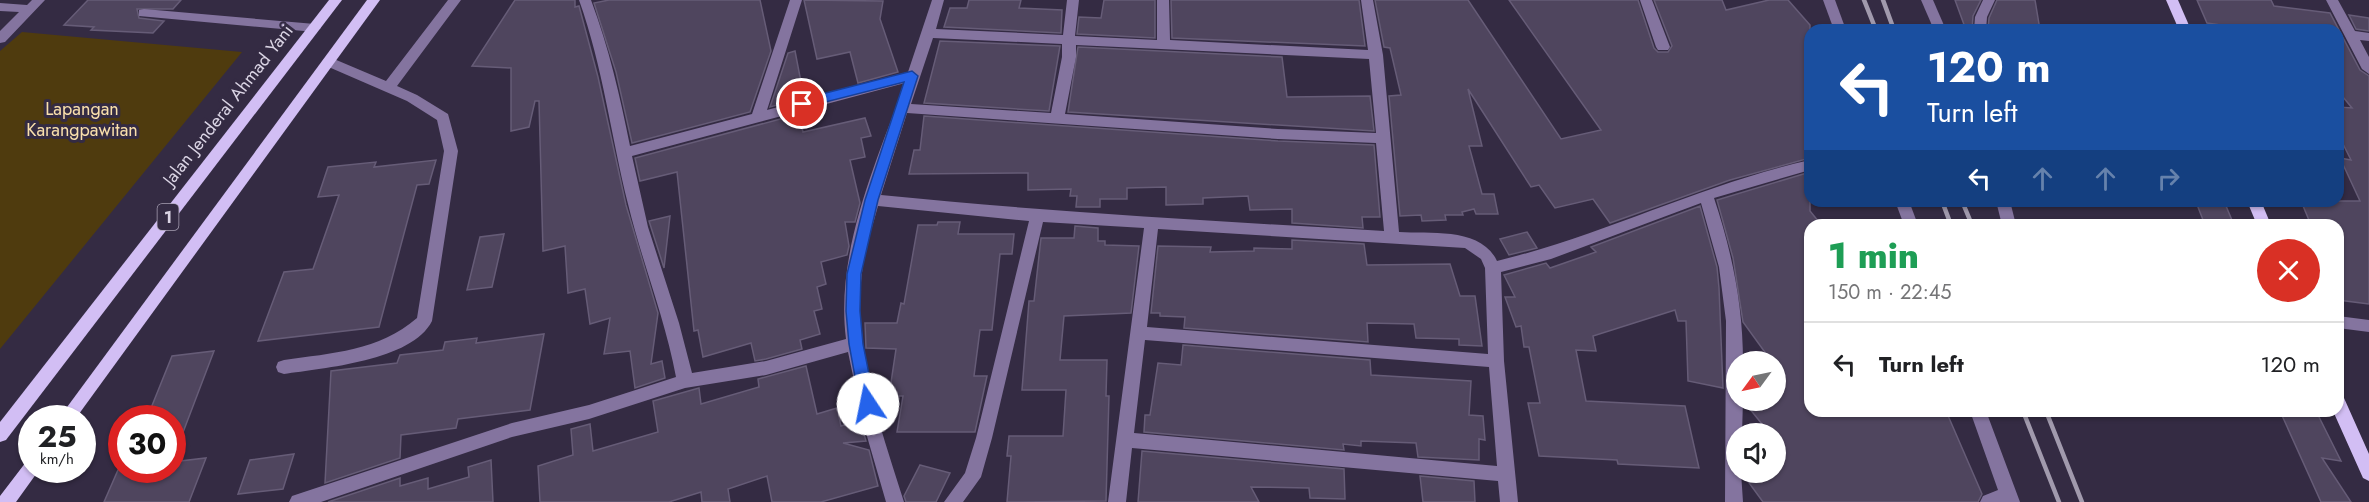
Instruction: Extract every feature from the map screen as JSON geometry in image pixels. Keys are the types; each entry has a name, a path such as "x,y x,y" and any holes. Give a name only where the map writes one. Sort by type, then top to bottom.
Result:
{"main road":[{"name":"Jalan Jenderal Ahmad Yani","path":"0,435 336,0"},
{"name":"1","path":"77,405 374,0"},
{"path":"2172,0 2182,24"},
{"path":"2344,417 2369,473"},
{"path":"6,502 20,483"}],"street":[{"path":"388,88 455,0"},
{"path":"585,0 610,75 621,125 623,153 641,229 680,347 685,381"},
{"path":"758,115 796,0"},
{"path":"895,502 872,424 856,344 853,311 854,274 872,200 938,0"},
{"path":"1057,119 1070,57 1069,39 1073,0"},
{"path":"1163,0 1164,44"},
{"path":"1367,0 1376,56 1392,237"},
{"path":"1646,0 1663,47"},
{"path":"1829,0 1838,24"},
{"path":"1927,0 1937,24"},
{"path":"1980,24 1981,17 1989,0"},
{"path":"2332,0 2369,69"},
{"path":"0,7 35,5"},
{"path":"0,39 35,5"},
{"path":"144,13 315,28"},
{"path":"929,33 1376,56"},
{"path":"2351,36 2369,37"},
{"path":"284,367 391,346 415,331 424,321 451,151 443,117 412,98 328,62"},
{"path":"623,153 758,115 912,76"},
{"path":"902,108 1278,134 1383,138"},
{"path":"1493,268 1546,255 1706,195 1804,167"},
{"path":"1706,195 1725,253 1735,339 1731,465 1734,502"},
{"path":"872,200 1037,216 1152,221 1468,242 1487,255 1493,268 1496,361 1509,502"},
{"path":"953,502 972,477 984,438 1037,216"},
{"path":"1117,502 1152,221"},
{"path":"2344,323 2369,326"},
{"path":"1137,333 1496,361"},
{"path":"298,502 512,430 589,412 685,381 766,368 856,344"},
{"path":"1980,417 2010,498 1989,502"},
{"path":"1126,440 1507,474"}],"green space":[{"name":"Lapangan Karangpawitan","path":"22,32 242,52 0,349 0,51"}],"building":[{"path":"88,0 181,0 173,9 137,9 139,18 164,21 153,33 91,30 94,27 64,25"},
{"path":"515,0 575,0 575,7 579,6 598,77 626,205 658,313 651,364 662,361 665,378 635,388 630,351 604,354 610,318 590,324 585,289 568,293 565,246 543,251 539,101 535,101 529,127 511,131 511,68 472,66"},
{"path":"609,0 760,0 771,51 750,112 632,143 616,72 594,3"},
{"path":"804,0 883,1 880,19 898,72 858,83 850,52 817,59"},
{"path":"969,0 1021,0 1019,8 1062,10 1061,33 944,27 950,8 967,8"},
{"path":"1104,0 1155,0 1155,38 1077,34 1079,17 1101,18"},
{"path":"1171,0 1359,0 1365,46 1172,38"},
{"path":"1375,0 1468,0 1561,139 1601,130 1509,0 1638,0 1654,48 1658,52 1668,52 1672,46 1654,0 1722,0 1726,10 1769,0 1788,0 1809,24 1804,24 1804,160 1730,180 1610,223 1593,199 1555,208 1539,185 1531,187 1468,89 1482,146 1469,146 1482,194 1494,194 1498,214 1476,214 1474,209 1462,212 1463,215 1445,215 1446,220 1422,221 1421,215 1400,216 1389,96 1401,95 1390,48 1384,47"},
{"path":"1955,0 1981,0 1973,16 1972,24 1964,24"},
{"path":"1997,0 2035,0 2039,24 1988,24"},
{"path":"2197,0 2271,0 2274,6 2330,13 2336,24 2214,24 2207,23"},
{"path":"2349,15 2369,18 2369,31 2356,29"},
{"path":"2344,40 2360,70 2369,76 2369,304 2344,301 2344,219 2308,219 2304,207 2344,207 2344,201 2360,201 2344,167 2344,159 2351,160 2344,146 2344,107 2352,108 2344,98"},
{"path":"940,41 1060,46 1049,111 924,103"},
{"path":"1078,47 1282,57 1287,97 1370,96 1374,131 1068,112"},
{"path":"795,51 801,82 793,84 796,100 770,107 788,53"},
{"path":"799,114 803,132 865,118 871,136 861,138 865,157 850,160 860,203 855,222 845,222 849,246 847,255 821,262 826,284 817,287 822,309 814,311 820,334 800,340 802,349 766,359 755,361 751,343 703,357 698,330 694,331 677,172 640,181 635,158"},
{"path":"924,116 1278,141 1374,145 1380,217 1362,217 1363,228 1292,223 1292,209 1250,210 1248,196 1203,198 1203,204 1166,205 1166,187 1127,188 1127,199 1100,199 1100,207 1076,207 1077,196 1070,196 1071,189 1028,190 1028,173 909,174 914,150 920,150"},
{"path":"436,160 429,184 417,185 379,327 258,341 284,272 313,269 339,195 318,197 328,167 376,162 374,167"},
{"path":"1804,174 1804,207 1810,207 1810,211 1817,219 1804,219 1804,417 1949,417 1982,494 1978,502 1763,502 1749,483 1786,483 1786,423 1761,423 1751,411 1786,411 1786,351 1764,351 1743,322 1733,258 1717,200"},
{"path":"1700,206 1717,267 1723,388 1688,381 1686,321 1678,321 1675,310 1593,336 1596,351 1576,350 1586,401 1685,406 1699,468 1618,464 1617,460 1539,456 1528,403 1540,403 1529,347 1524,347 1521,326 1516,327 1505,297 1515,297 1504,275 1546,263 1550,268 1596,252 1591,247"},
{"path":"2198,207 2226,207 2231,219 2203,219"},
{"path":"670,216 664,268 649,221"},
{"path":"938,222 960,222 958,234 1014,234 1012,254 1000,254 992,330 980,330 974,376 987,376 975,432 897,432 903,396 889,396 896,349 866,348 865,323 897,323 901,303 904,304 918,225 937,225"},
{"path":"1075,226 1098,228 1098,241 1105,241 1105,245 1139,246 1131,313 1064,316 1060,360 1107,360 1106,396 1109,396 1106,501 1007,502 1011,456 1007,456 1009,436 1063,436 1066,390 1022,390 1029,301 1034,301 1041,238 1074,238"},
{"path":"1527,232 1537,248 1509,255 1500,239"},
{"path":"504,234 492,287 467,290 480,237"},
{"path":"1292,240 1364,244 1367,265 1450,264 1460,296 1475,296 1482,346 1459,345 1459,339 1416,338 1414,324 1367,323 1368,342 1184,328 1185,317 1160,316 1160,313 1151,313 1158,246 1211,247 1210,252 1254,251 1254,248 1292,249"},
{"path":"544,334 530,410 458,419 456,428 401,435 400,458 325,483 331,371 397,363 400,355 443,350 445,342 477,338 476,343"},
{"path":"1183,345 1370,360 1371,375 1471,381 1469,415 1483,416 1485,440 1479,439 1479,460 1418,457 1416,443 1361,441 1361,446 1343,444 1344,450 1144,432 1145,415 1150,415 1158,363 1181,365"},
{"path":"214,351 186,424 186,405 152,405 172,356"},
{"path":"806,366 817,414 837,408 841,426 860,420 866,441 843,443 869,450 878,486 821,502 772,502 767,476 728,489 730,502 702,502 701,492 669,502 540,502 538,466 573,455 571,429 590,424 593,451 658,432 653,401 699,388 701,404 759,387 758,379"},
{"path":"2283,417 2319,417 2341,461 2322,458 2351,502 2321,502"},
{"path":"1142,451 1344,469 1345,499 1310,498 1309,488 1251,487 1259,502 1138,502"},
{"path":"294,454 283,489 238,494 250,460"},
{"path":"206,458 189,502 104,502 112,483 186,483 186,460"},
{"path":"491,460 493,502 328,502 400,478 400,486 428,478 428,489 469,477 468,467"},
{"path":"920,465 950,473 936,502 906,502 904,496"},
{"path":"1420,476 1474,481 1475,502 1423,502"}],"railway":[{"path":"1864,0 1874,24"},
{"path":"1883,0 1892,24"},
{"path":"1944,207 1949,219"},
{"path":"1964,207 1970,219"},
{"path":"2025,417 2059,502"},
{"path":"2048,417 2082,502"}],"route":[{"path":"802,104 912,76 872,200 854,274 853,311 856,344 868,404"}]}
